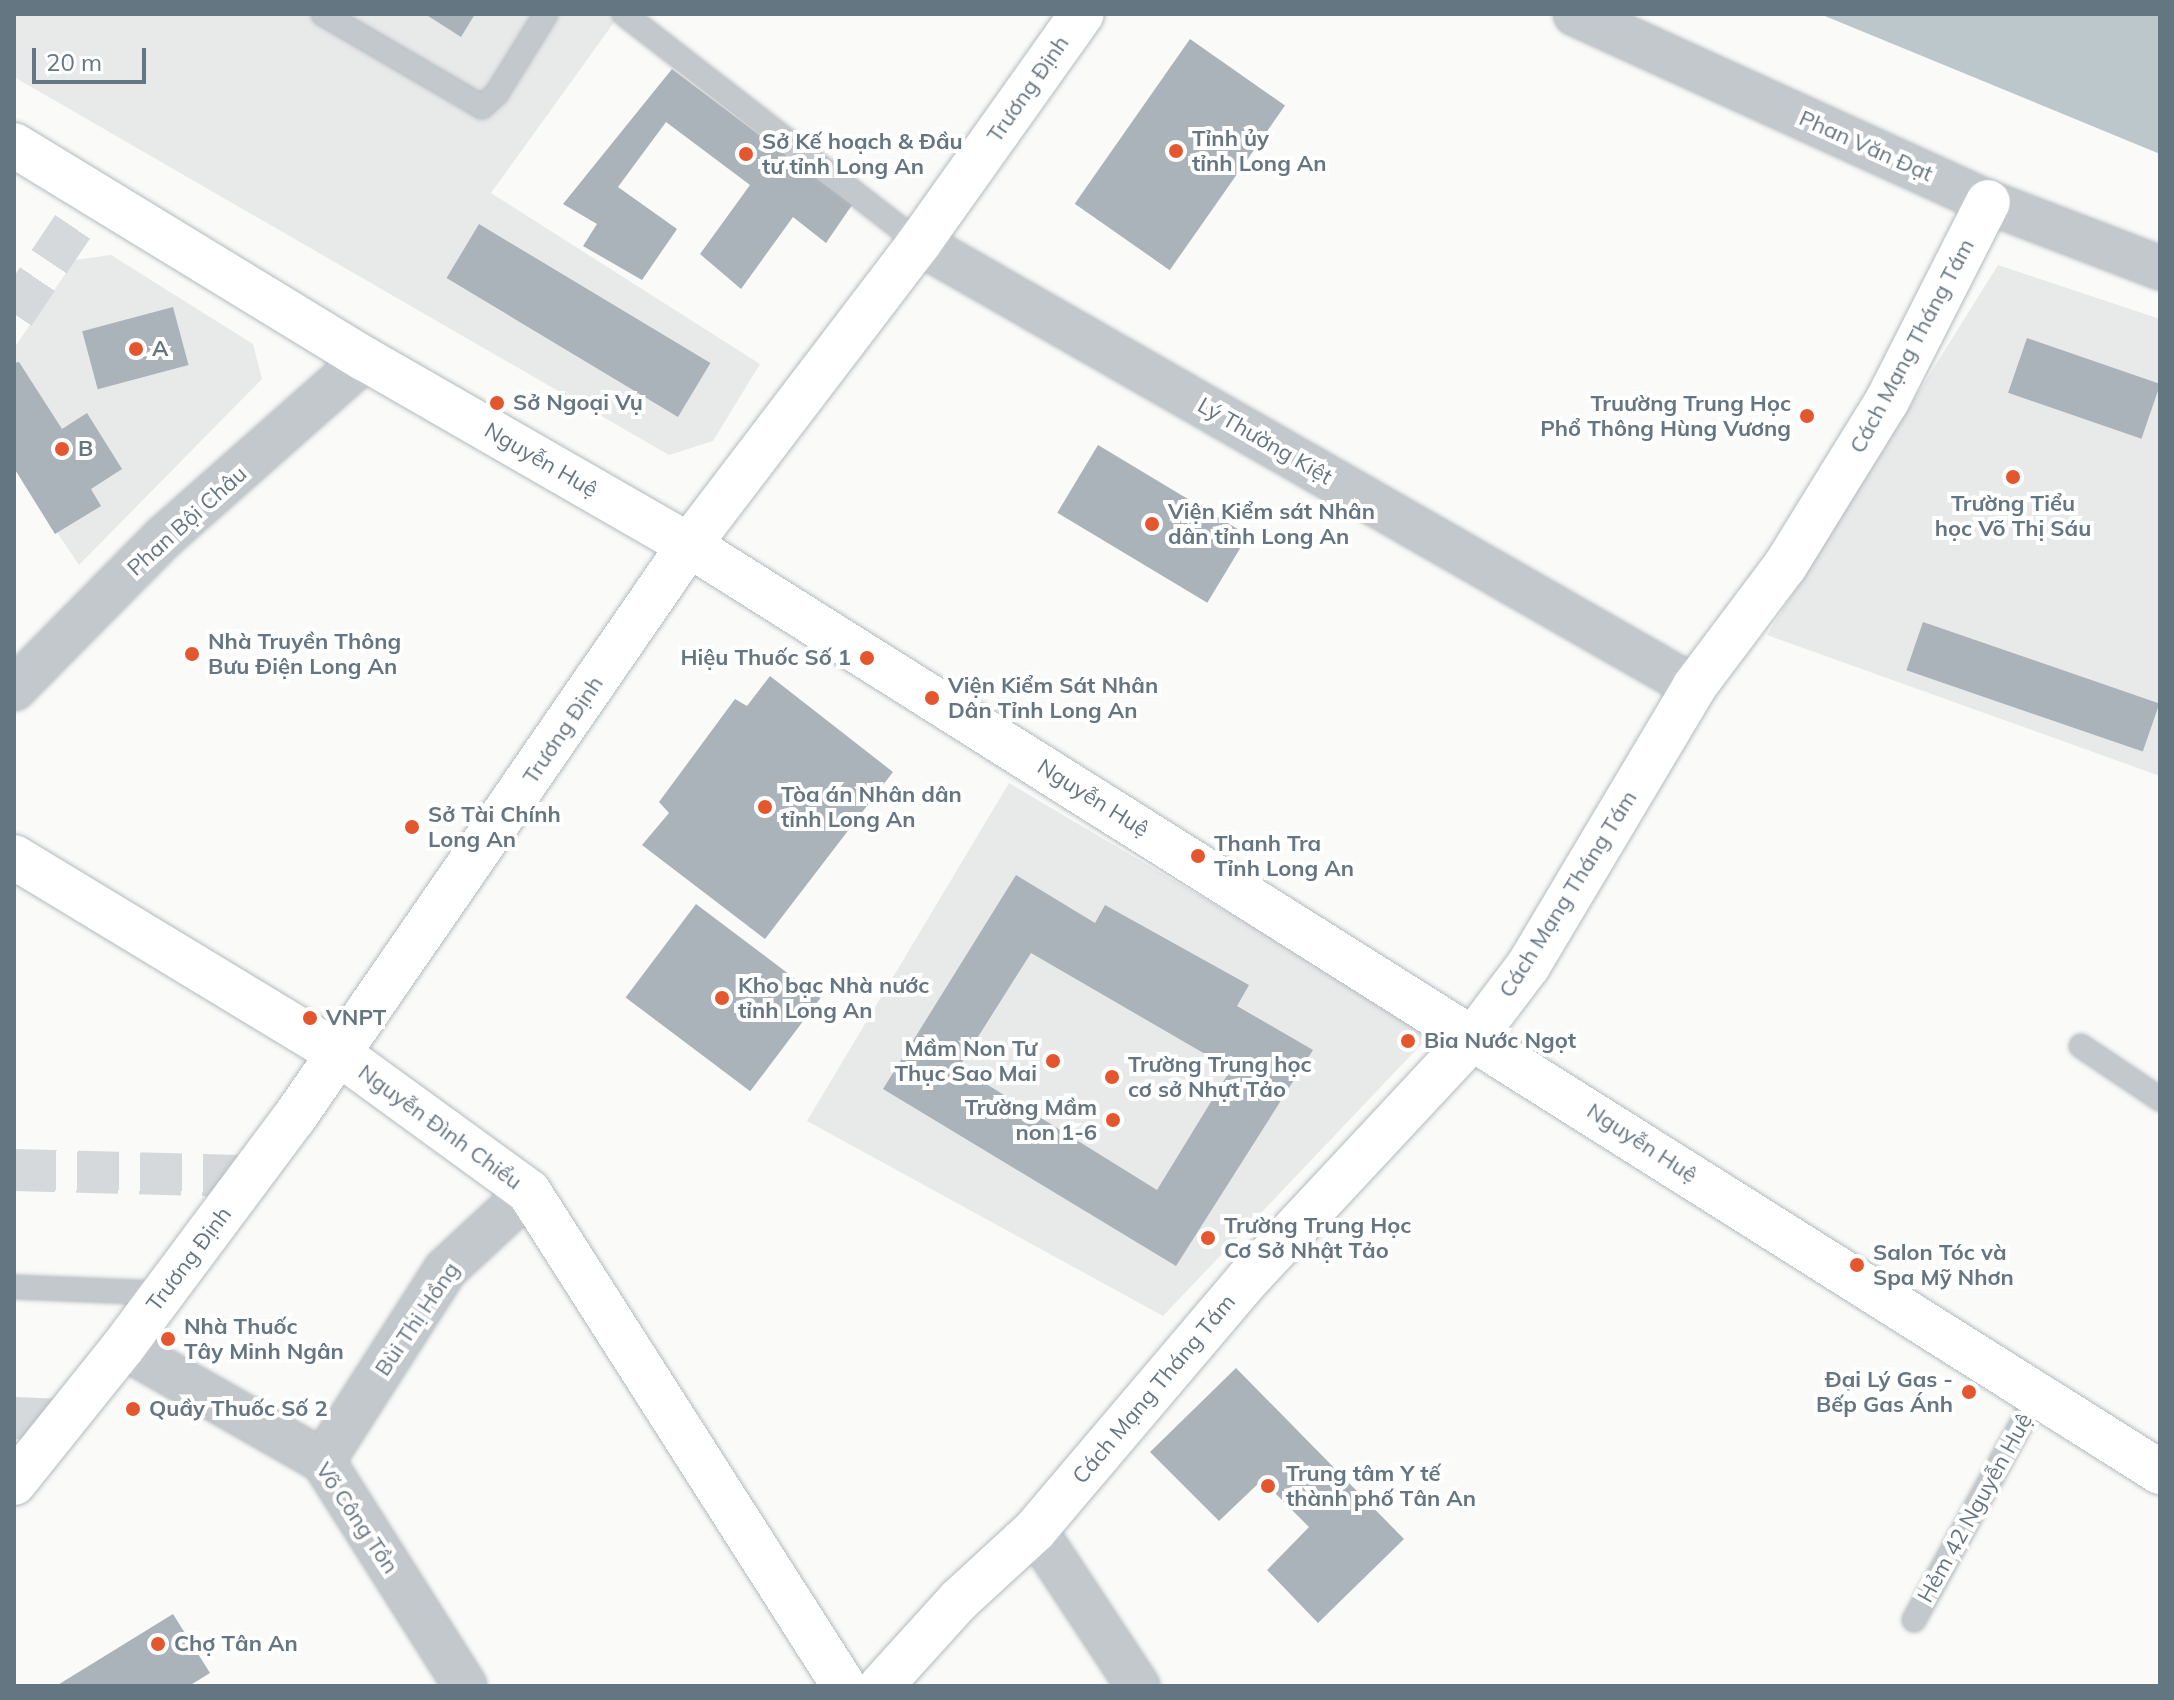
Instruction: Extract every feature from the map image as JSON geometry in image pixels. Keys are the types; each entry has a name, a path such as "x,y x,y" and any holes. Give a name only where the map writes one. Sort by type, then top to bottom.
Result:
{"street":[{"name":"Trương Định","path":"14,1483 123,1347 338,1053 484,849 689,545 919,243 1082,14"},
{"name":"Phan Văn Đạt","path":"1575,14 1988,202 2160,268"},
{"name":"Nguyễn Huệ","path":"14,145 365,359 689,545 1475,1036 2160,1472"},
{"name":"Cách Mạng Tháng Tám","path":"881,1686 959,1600 1035,1530 1249,1278 1475,1036 1528,966 1694,687 1785,566 1887,401 1988,202"},
{"name":"Lý Thường Kiệt","path":"919,243 1694,687"},
{"name":"Phan Bội Châu","path":"14,689 164,537 365,359"},
{"name":"Nguyễn Đình Chiểu","path":"14,857 338,1053 529,1192 844,1686"},
{"name":"Bùi Thị Hồng","path":"323,1461 446,1269 529,1192"},
{"name":"Võ Công Tồn","path":"123,1347 323,1461 465,1686"},
{"path":"1035,1530 1138,1686"}],"lane":[{"path":"323,14 484,107 546,14"},
{"path":"624,14 919,243"},
{"path":"2081,1046 2160,1099"},
{"path":"14,1287 163,1293"},
{"name":"Hẻm 42 Nguyễn Huệ","path":"1914,1620 2037,1395"}],"shaded area":[{"path":"14,14 620,14 491,193 760,364 713,441 669,455 14,77"},
{"path":"1820,14 2160,14 2160,154"},
{"path":"111,255 253,344 262,379 79,565 14,468 14,348 75,260"},
{"name":"Trường Tiểu học Võ Thị Sáu","path":"1998,265 2160,319 2160,776 1767,635"},
{"name":"Trường Trung học cơ sở Nhựt Tảo","path":"1009,783 1432,1033 1163,1316 807,1121"}],"building":[{"path":"425,14 475,14 461,37"},
{"name":"Tỉnh ủy tỉnh Long An","path":"1190,39 1285,106 1170,270 1075,204"},
{"name":"Sở Kế hoạch & Đầu tư tỉnh Long An","path":"672,69 852,205 826,243 793,217 741,289 700,254 750,185 666,122 618,187 677,229 642,280 583,246 597,224 563,204"},
{"path":"479,224 710,363 678,417 447,278"},
{"name":"A","path":"173,307 189,365 98,389 82,331"},
{"path":"2027,338 2160,384 2141,439 2008,393"},
{"name":"B","path":"19,362 62,429 87,413 122,469 91,489 101,506 55,534 14,468 14,363"},
{"name":"Viện Kiểm sát Nhân dân tỉnh Long An","path":"1098,445 1248,535 1207,603 1057,513"},
{"path":"1923,622 2159,703 2143,752 1906,670"},
{"name":"Tòa án Nhân dân tỉnh Long An","path":"770,676 893,772 765,939 642,845 669,813 659,802 735,699 747,706"},
{"path":"1016,875 1095,923 1105,905 1249,985 1237,1006 1313,1050 1176,1266 883,1089","holes":["1031,953 1231,1069 1157,1190 959,1067"]},
{"name":"Kho bạc Nhà nước tỉnh Long An","path":"696,904 821,998 750,1091 626,997"},
{"name":"Trung tâm Y tế thành phố Tân An","path":"1236,1368 1404,1539 1318,1623 1267,1570 1309,1527 1262,1480 1219,1521 1150,1452"},
{"name":"Chợ Tân An","path":"173,1614 210,1673 189,1686 56,1686"}],"tunnel":[{"path":"14,314 96,192"},
{"path":"14,1170 250,1176"},
{"path":"14,1418 63,1420"}],"place":[{"name":"Tỉnh ủy tỉnh Long An","path":"1176,151"},
{"name":"Sở Kế hoạch & Đầu tư tỉnh Long An","path":"746,154"},
{"name":"A","path":"136,349"},
{"name":"Sở Ngoại Vụ","path":"497,403"},
{"name":"Truường Trung Học Phổ Thông Hùng Vương","path":"1807,416"},
{"name":"B","path":"62,449"},
{"name":"Trường Tiểu học Võ Thị Sáu","path":"2013,477"},
{"name":"Viện Kiểm sát Nhân dân tỉnh Long An","path":"1152,524"},
{"name":"Nhà Truyền Thông Bưu Điện Long An","path":"192,654"},
{"name":"Hiệu Thuốc Số 1","path":"867,658"},
{"name":"Viện Kiểm Sát Nhân Dân Tỉnh Long An","path":"932,698"},
{"name":"Tòa án Nhân dân tỉnh Long An","path":"765,807"},
{"name":"Sở Tài Chính Long An","path":"412,827"},
{"name":"Thanh Tra Tỉnh Long An","path":"1198,856"},
{"name":"Kho bạc Nhà nước tỉnh Long An","path":"722,998"},
{"name":"VNPT","path":"310,1018"},
{"name":"Bia Nước Ngọt","path":"1408,1041"},
{"name":"Mầm Non Tư Thục Sao Mai","path":"1053,1061"},
{"name":"Trường Trung học cơ sở Nhựt Tảo","path":"1112,1077"},
{"name":"Trường Mầm non 1-6","path":"1113,1120"},
{"name":"Trường Trung Học Cơ Sở Nhật Tảo","path":"1208,1238"},
{"name":"Salon Tóc và Spa Mỹ Nhơn","path":"1857,1265"},
{"name":"Nhà Thuốc Tây Minh Ngân","path":"168,1339"},
{"name":"Đại Lý Gas - Bếp Gas Ánh","path":"1969,1392"},
{"name":"Quầy Thuốc Số 2","path":"133,1409"},
{"name":"Trung tâm Y tế thành phố Tân An","path":"1268,1486"},
{"name":"Chợ Tân An","path":"158,1644"}]}
